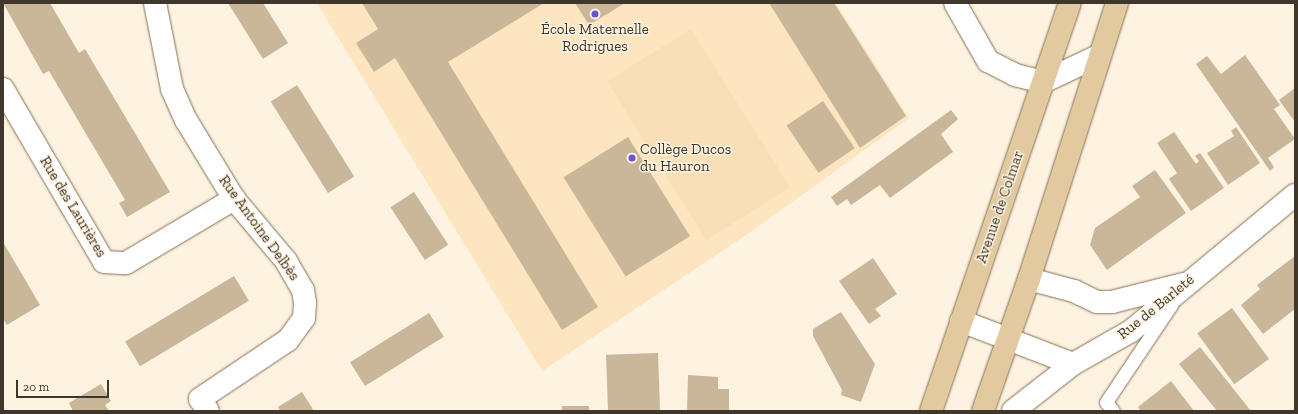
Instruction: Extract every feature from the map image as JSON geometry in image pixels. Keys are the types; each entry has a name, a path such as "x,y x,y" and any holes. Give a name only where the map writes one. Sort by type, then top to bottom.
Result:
{"main road":[{"name":"Avenue de Colmar","path":"931,411 1070,3"},
{"path":"983,411 1007,338 1029,279 1117,3"}],"street":[{"name":"Rue Antoine Delbès","path":"155,3 172,89 186,120 234,199 286,261 303,290 304,318 288,340 200,399 208,411"},
{"path":"955,3 988,61 1015,75 1042,82 1100,55"},
{"name":"Rue des Laurières","path":"3,89 104,262 126,263 234,199"},
{"name":"Rue de Barleté","path":"1013,411 1073,364 1131,331 1295,195"},
{"path":"1029,279 1074,291 1097,302 1112,302 1186,284"},
{"path":"961,321 1073,364"}],"lane":[{"path":"1106,408 1186,284"}],"shaded area":[{"name":"Collège Ducos du Hauron","path":"317,3 836,3 909,118 752,231 542,371"},
{"path":"691,29 790,188 706,240 607,81"}],"building":[{"path":"3,3 50,3 79,53 85,49 170,192 127,217 119,203 125,200 49,71 43,74"},
{"path":"228,3 263,3 288,43 263,59"},
{"path":"362,3 544,3 448,62 598,307 562,330 395,58 374,72 356,43 378,29"},
{"name":"École Maternelle Rodrigues","path":"575,3 625,3 589,25"},
{"path":"769,3 834,3 906,116 860,148"},
{"path":"1245,55 1280,105 1274,109 1295,139 1268,158 1274,167 1270,171 1196,64 1207,56 1221,74"},
{"path":"297,85 354,177 328,193 271,101"},
{"path":"1295,88 1295,122 1279,100"},
{"path":"823,101 855,148 818,173 787,126"},
{"path":"951,110 958,119 941,134 953,152 890,198 880,185 851,205 847,199 837,206 831,197"},
{"path":"1236,127 1260,163 1228,185 1207,153 1234,136 1231,131"},
{"path":"1174,132 1196,164 1199,161 1195,156 1200,153 1224,188 1191,211 1169,179 1177,173 1157,143"},
{"path":"628,137 690,236 626,276 564,177"},
{"path":"1155,170 1186,213 1107,270 1090,245 1095,228 1140,197 1132,186"},
{"path":"414,192 448,245 425,260 391,207"},
{"path":"3,242 40,305 7,325 3,319"},
{"path":"1295,256 1295,309 1263,334 1241,305 1260,289 1257,285"},
{"path":"873,258 897,294 875,309 881,316 869,324 839,281"},
{"path":"234,276 249,301 140,366 125,341"},
{"path":"1232,308 1269,359 1234,384 1197,333"},
{"path":"841,312 875,364 861,402 841,395 842,390 813,336 813,329"},
{"path":"429,313 444,337 365,386 350,362"},
{"path":"1200,347 1251,411 1217,411 1179,364"},
{"path":"658,353 660,410 608,411 606,355"},
{"path":"688,375 718,377 718,389 729,389 729,411 687,411"},
{"path":"1171,381 1194,411 1141,411 1138,407"},
{"path":"101,384 111,401 105,405 109,411 73,411 69,403"},
{"path":"302,392 314,411 280,411 278,407"},
{"path":"562,406 589,406 589,411 562,411"}],"place":[{"name":"École Maternelle Rodrigues","path":"595,14"},
{"name":"Collège Ducos du Hauron","path":"632,158"}]}
